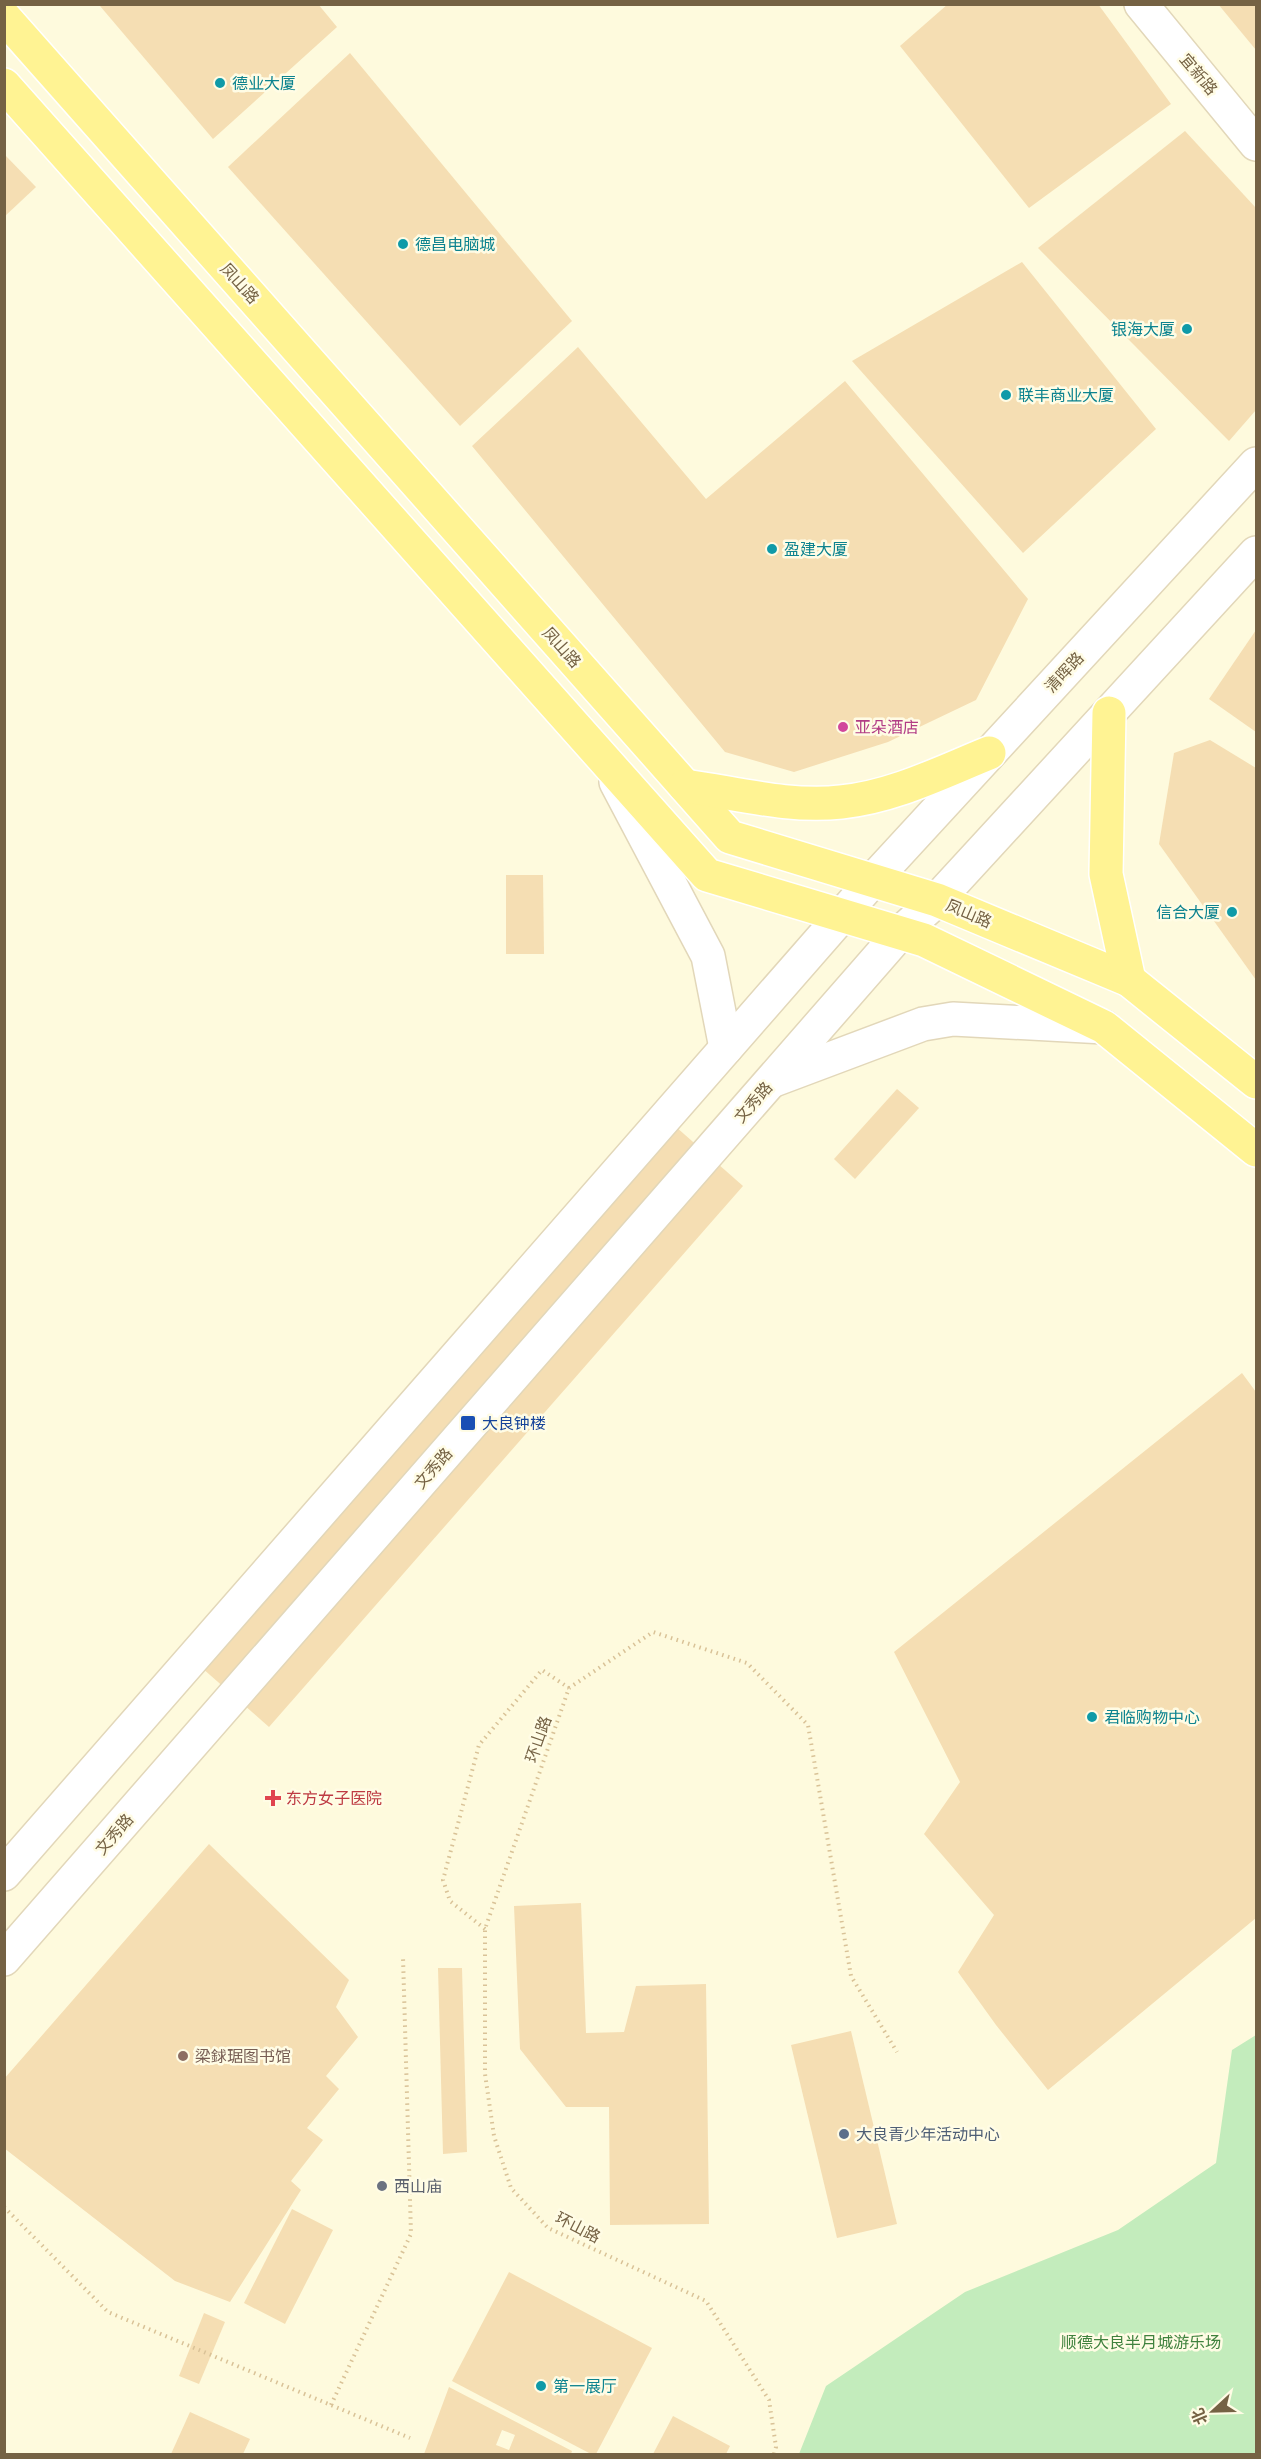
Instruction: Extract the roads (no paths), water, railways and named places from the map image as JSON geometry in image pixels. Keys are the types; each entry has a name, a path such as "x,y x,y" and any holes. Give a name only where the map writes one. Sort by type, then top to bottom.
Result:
{"main road":[{"name":"凤山路","path":"4,17 730,837 937,900 1129,980 1257,1082"},
{"path":"4,85 707,875 924,940 1104,1027 1257,1150"},
{"path":"1109,713 1106,874 1129,980"},
{"path":"685,786 787,801 839,802 871,797 915,783 989,753"}],"street":[{"name":"宜新路","path":"1141,4 1257,144"},
{"name":"清晖路","path":"873,880 1257,464"},
{"path":"937,900 1257,553"},
{"path":"606,762 708,957 726,1048"},
{"path":"4,1874 873,880"},
{"name":"文秀路","path":"4,1959 900,933 937,900"},
{"path":"770,1082 923,1024 953,1019 1104,1027"}],"place":[{"name":"德业大厦","path":"220,83"},
{"name":"德昌电脑城","path":"403,244"},
{"name":"银海大厦","path":"1187,329"},
{"name":"联丰商业大厦","path":"1006,395"},
{"name":"盈建大厦","path":"772,549"},
{"name":"亚朵酒店","path":"843,727"},
{"name":"信合大厦","path":"1232,912"},
{"name":"大良钟楼","path":"468,1423"},
{"name":"君临购物中心","path":"1092,1717"},
{"name":"东方女子医院","path":"273,1798"},
{"name":"梁銶琚图书馆","path":"183,2056"},
{"name":"大良青少年活动中心","path":"844,2134"},
{"name":"西山庙","path":"382,2186"},
{"name":"第一展厅","path":"541,2386"}],"park label":[{"name":"顺德大良半月城游乐场","path":"1141,2342"}]}
